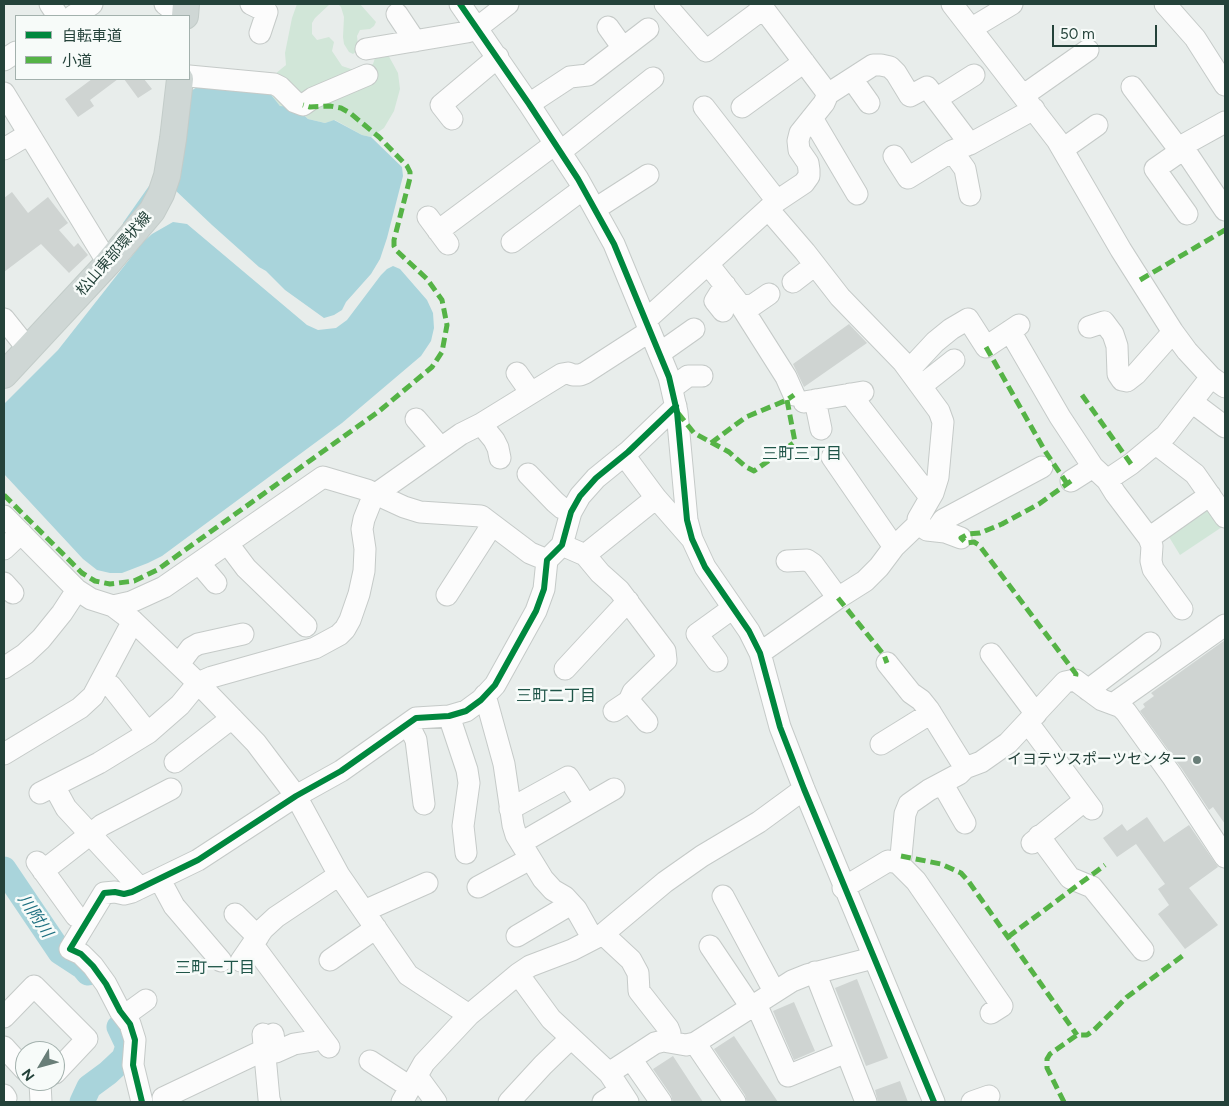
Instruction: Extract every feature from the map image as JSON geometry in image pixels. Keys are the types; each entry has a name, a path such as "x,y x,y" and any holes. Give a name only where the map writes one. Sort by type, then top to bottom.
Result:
{"main road":[{"name":"松山東部環状線","path":"4,374 141,226 161,194 167,176 180,80"}],"street":[{"path":"50,4 57,15"},
{"path":"75,15 92,4"},
{"path":"251,4 267,12 260,34"},
{"path":"460,4 529,104 595,208 614,244 660,353 674,397 687,520 692,539 705,567 755,641 780,728 844,888 934,1102"},
{"path":"366,49 467,32 478,28 508,4"},
{"path":"952,4 1029,102 1063,149 1120,250 1173,332 1187,351 1218,382 1192,402 1166,435 1131,464 1071,482"},
{"path":"972,28 1012,4"},
{"path":"1165,4 1194,38 1225,85"},
{"path":"669,5 706,51 762,6 828,94"},
{"path":"397,14 415,41"},
{"path":"608,27 624,48"},
{"path":"529,104 570,77 588,75 648,29"},
{"path":"894,156 908,178 961,148 1029,102 1088,50"},
{"path":"4,60 15,53"},
{"path":"452,119 441,105 498,57"},
{"path":"742,107 804,62"},
{"path":"140,888 47,789 99,763 148,733 180,705 198,683 212,677 315,648 329,641 345,629 353,611 364,571 365,549 362,529 364,519 376,494 461,434 481,424 562,374 580,375 585,373 648,326 708,264 773,205 804,184 809,176 808,163 800,150 798,141 800,133 824,103 828,94 873,65 890,68 896,73 910,96 927,88 936,99 961,148 970,196"},
{"path":"190,76 274,84 280,87 295,102 303,106 313,98 367,75"},
{"path":"936,99 974,75"},
{"path":"438,231 653,78"},
{"path":"852,78 869,103"},
{"path":"1132,87 1180,147 1225,210"},
{"path":"4,94 108,263"},
{"path":"704,107 840,297 882,340 915,378 939,412 943,422 938,476 930,497 918,518 927,527 961,538"},
{"path":"812,118 857,194"},
{"path":"1187,214 1155,169 1178,153 1180,147 1225,122"},
{"path":"1063,149 1097,125"},
{"path":"4,149 29,134"},
{"path":"595,208 648,175"},
{"path":"512,242 583,189"},
{"path":"708,264 725,286 732,309 804,399 821,429"},
{"path":"793,282 816,265"},
{"path":"732,309 753,305 769,294"},
{"path":"4,319 28,348"},
{"path":"915,378 935,342 951,329 968,320 986,347 1014,328 1060,417 1149,538 1152,546 1151,561 1153,569 1182,609"},
{"path":"1089,327 1104,322 1113,334 1117,346 1118,374 1122,380 1127,381 1136,374 1173,332"},
{"path":"660,353 694,329"},
{"path":"915,378 954,360"},
{"path":"517,373 531,393"},
{"path":"142,1102 133,1064 135,1040 130,1024 93,966 81,954 70,949 104,893 115,892 124,894 160,880 198,860 296,796 341,771 416,718 449,716 466,711 485,695 495,684 536,611 544,589 547,560 562,545 571,512 580,496 596,478 624,455 674,397 688,376 702,376"},
{"path":"804,399 858,393 930,497"},
{"path":"1192,402 1225,427"},
{"path":"416,419 441,448"},
{"path":"481,424 494,440 500,458"},
{"path":"1156,444 1195,474 1225,517"},
{"path":"624,455 656,498 692,539"},
{"path":"833,456 894,547"},
{"path":"760,653 872,576 894,547 927,527 1042,467"},
{"path":"528,474 555,502 571,512"},
{"path":"113,606 131,602 164,587 323,478 367,490 420,512 481,516 530,553 547,560"},
{"path":"1149,538 1210,495"},
{"path":"585,555 656,498"},
{"path":"4,516 77,590 91,599 113,606 133,621 198,683 256,743 296,796 340,874 408,975 469,1014"},
{"path":"447,584 492,525"},
{"path":"4,549 20,533"},
{"path":"228,544 246,568 306,626"},
{"path":"562,545 585,555 628,601 654,623 665,651 666,660 633,692 622,706 647,722"},
{"path":"787,561 807,560 813,564 838,598"},
{"path":"199,563 216,583"},
{"path":"4,668 25,654 41,640 77,590"},
{"path":"565,669 628,601"},
{"path":"718,661 697,634 733,608"},
{"path":"7,746 80,708 93,696 133,621"},
{"path":"1113,704 1225,625"},
{"path":"178,664 191,648 198,644 243,634"},
{"path":"1088,690 1150,643"},
{"path":"991,654 1089,804 1036,839 1070,878 1092,887 1144,950"},
{"path":"887,663 911,693 921,700 931,713 965,768"},
{"path":"898,863 901,856 905,814 909,804 928,790 959,774 965,768 981,762 1008,743 1065,682 1075,680 1102,700 1121,707 1126,712 1172,776 1225,857"},
{"path":"102,681 111,686 148,733"},
{"path":"485,695 504,764 513,825 526,851 543,879 553,890 565,897 598,937 631,960 638,973 640,991 668,1028 670,1033 669,1041"},
{"path":"880,744 931,713"},
{"path":"449,716 467,770 469,783 463,826 466,853"},
{"path":"175,762 232,718"},
{"path":"408,724 416,740 424,804"},
{"path":"510,808 568,777 586,805"},
{"path":"942,783 966,823"},
{"path":"478,887 586,805 614,789"},
{"path":"409,1089 424,1063 469,1014 518,974 530,966 598,937 665,882 702,856 759,822 804,789"},
{"path":"69,913 40,867 102,825 164,798"},
{"path":"844,888 888,861 898,863 916,881 1002,1006 991,1013"},
{"path":"243,951 276,917 340,874"},
{"path":"160,880 174,906 243,951 325,1041 294,1044 276,1052 267,1040"},
{"path":"329,960 370,920 427,883"},
{"path":"723,896 774,991"},
{"path":"517,936 571,904"},
{"path":"235,914 243,951"},
{"path":"710,946 753,1006 788,1076 846,1052"},
{"path":"609,1074 655,1043 663,1040 686,1045 695,1043 792,981 816,972 873,958"},
{"path":"816,972 866,1102"},
{"path":"518,974 551,1020 609,1074 617,1099"},
{"path":"4,1017 34,986 87,1039 65,1059"},
{"path":"124,1016 146,1000"},
{"path":"509,1102 543,1064 571,1038"},
{"path":"169,1090 267,1040"},
{"path":"267,1040 270,1102"},
{"path":"695,1043 735,1102"},
{"path":"4,1048 15,1058"},
{"path":"631,1059 661,1102"},
{"path":"370,1060 409,1089 436,1102"}],"green space":[{"path":"297,4 330,4 312,23 312,34 317,40 329,37 334,42 332,51 342,66 363,70 373,64 377,52 386,51 398,73 400,89 394,111 384,128 371,137 362,135 335,120 325,123 308,119 295,107 280,106 265,87 270,78 286,65 285,53 292,18"},
{"path":"338,4 360,4 376,22 370,29 360,30 357,36 357,51 353,54 349,52 344,44 344,17"},
{"path":"1206,503 1222,527 1180,555 1166,532"}],"water":[{"path":"204,83 265,87 280,106 295,107 308,119 325,123 334,120 362,135 371,137 402,167 403,176 380,259 371,274 346,302 342,310 334,315 324,318 285,290 174,189 189,92"},
{"path":"173,222 187,224 307,325 318,330 336,328 347,320 381,275 393,266 400,269 427,300 433,313 434,328 431,341 421,356 342,423 162,556 122,573 110,573 97,570 83,559 4,474 4,404 58,350 143,242 152,234"}],"building":[{"path":"91,80 117,80 90,100 94,106 78,117 65,99"},
{"path":"125,80 145,80 152,89 138,98"},
{"path":"12,192 28,213 48,197 68,223 59,230 74,247 78,243 88,255 69,273 41,244 4,272 4,198"},
{"path":"849,324 867,343 804,387 793,364"},
{"name":"イヨテツスポーツセンター","path":"1225,640 1225,824 1213,807 1209,810 1140,711 1145,707 1143,704 1154,696 1151,693"},
{"path":"1147,817 1164,842 1189,825 1218,867 1189,888 1218,925 1185,949 1158,914 1169,905 1158,889 1165,884 1136,844 1117,857 1103,838 1122,824 1127,831"},
{"path":"857,979 888,1058 866,1066 835,988"},
{"path":"794,1002 815,1051 794,1060 773,1011"},
{"path":"734,1036 778,1102 747,1102 745,1095 714,1049"},
{"path":"673,1056 703,1102 673,1102 671,1095 653,1069"},
{"path":"900,1081 908,1102 878,1102 875,1090"}],"waterway":[{"path":"125,224 151,187"},
{"name":"川附川","path":"4,869 60,952 83,967 88,973"},
{"name":"川附川","path":"82,1102 89,1087 124,1058 128,1046 119,1027"}],"marked path":[{"path":"4,495 82,573 95,581 110,584 134,581 157,570 378,412 432,367 442,352 447,325 442,300 427,279 394,246 410,172 407,166 379,137 350,113 341,108 330,106 310,107 303,105"},
{"path":"1140,280 1225,230"},
{"path":"986,347 1045,451 1068,485"},
{"path":"711,443 746,417 787,400 794,395"},
{"path":"1082,395 1131,464"},
{"path":"678,413 694,433 729,452 746,467 754,471 795,442 787,400"},
{"path":"1071,481 1039,504 1002,524 980,533 968,534 961,538 966,543 974,542 979,545 1076,674 1075,680"},
{"path":"838,598 884,655 887,663"},
{"path":"901,856 941,864 961,873 1077,1035"},
{"path":"1008,937 1105,865"},
{"path":"1064,1102 1047,1068 1047,1059 1050,1054 1077,1035 1087,1035 1094,1030 1127,997 1185,954"}],"cycle path":[{"path":"460,4 578,179 614,244 669,377 677,412 687,520 692,539 705,567 749,631 760,653 780,727 804,789 934,1102"},
{"path":"142,1102 133,1065 135,1040 130,1024 93,966 81,954 70,949 104,893 115,892 124,894 132,892 198,860 296,796 341,771 416,718 449,716 466,711 481,700 495,685 536,611 544,589 547,560 562,545 571,512 580,496 596,478 628,452 676,406"}],"place":[{"name":"イヨテツスポーツセンター","path":"1197,760"}],"district":[{"name":"三町三丁目","path":"802,454"},
{"name":"三町二丁目","path":"556,696"},
{"name":"三町一丁目","path":"215,968"}]}
